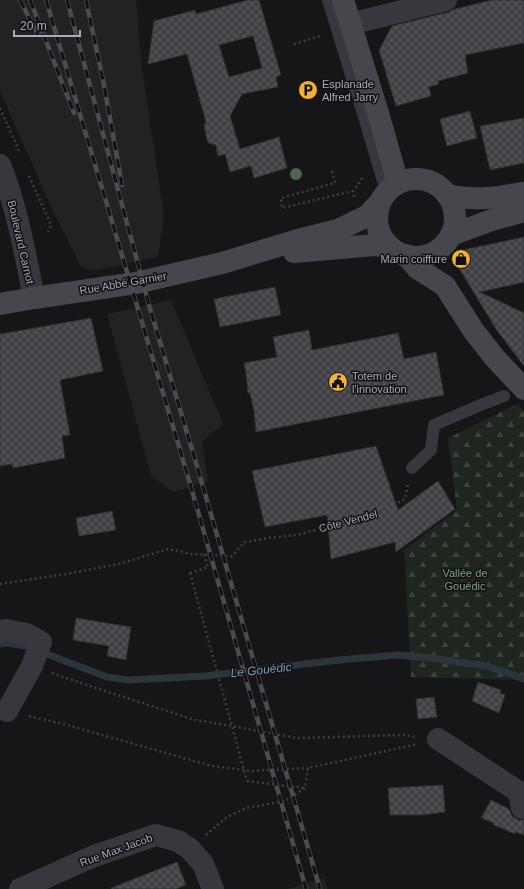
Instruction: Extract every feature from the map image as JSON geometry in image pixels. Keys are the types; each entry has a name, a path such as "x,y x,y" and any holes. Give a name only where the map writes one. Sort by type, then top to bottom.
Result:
{"main road":[{"path":"342,0 343,26 378,113 390,191 377,214 378,226 383,238 417,268 445,286 473,330 494,357 524,389"},
{"path":"412,179 422,179 441,187 453,204 455,214 454,225 446,243 432,253 423,256 415,256 375,245 245,256 338,230 367,216 390,191 412,179"},
{"path":"448,195 473,199 498,198 524,194"},
{"path":"451,234 524,211"},
{"name":"Rue Abbé Garnier","path":"0,304 136,283 222,263 245,256"}],"street":[{"path":"343,26 446,0"},
{"name":"Boulevard Carnot","path":"0,165 6,181 25,250 34,298"},
{"path":"0,631 5,630 27,634 41,642 33,665 7,711"},
{"path":"438,739 519,792 523,808"},
{"name":"Rue Max Jacob","path":"20,889 94,856 156,835 178,841 190,849"},
{"path":"190,849 203,864 213,889"}],"lane":[{"path":"328,0 343,26"},
{"path":"335,0 343,26"},
{"path":"412,468 431,450 434,425 504,396"}],"path":[{"path":"294,44 320,36"},
{"path":"332,171 335,183 281,198 282,208 353,191"},
{"name":"Côte Vendel","path":"204,554 232,556 245,542 297,535 380,513 405,499 412,468"},
{"path":"0,584 119,564 168,549 189,554 204,554 208,567 190,573 247,781 305,788"},
{"path":"33,665 90,686 196,720 297,738 403,735 438,739"},
{"path":"7,711 63,724 212,766 252,771 308,768 438,739"},
{"path":"190,849 227,817 246,808 285,801 305,788 308,768"}],"shaded area":[{"path":"0,0 136,0 142,68 164,216 158,257 92,271 81,266 52,209 0,91"},
{"path":"171,300 223,424 202,441 208,482 173,492 151,476 107,314"},
{"path":"324,878 328,889 287,889"}],"green space":[{"name":"Vallée de Gouédic","path":"517,404 524,411 524,680 411,677 404,550 457,510 448,438"}],"building":[{"path":"248,0 259,0 281,75 276,77 278,87 242,94 230,116 240,149 279,137 287,168 254,178 251,166 230,172 225,154 218,156 216,145 208,143 204,126 206,122 187,54 148,64 154,21 195,10 196,14","holes":["253,36 262,68 229,77 219,45"]},
{"path":"492,0 524,0 524,43 465,55 468,73 438,81 439,84 429,87 431,96 396,106 379,50 392,26"},
{"path":"470,111 477,138 447,146 440,119"},
{"path":"524,118 524,163 490,170 480,126"},
{"path":"524,237 524,282 480,292 524,313 524,366 496,329 454,260 458,251"},
{"path":"275,287 281,315 220,327 214,299"},
{"path":"91,318 103,371 60,380 70,435 62,436 65,458 13,468 12,464 0,466 0,334"},
{"path":"309,330 312,350 398,333 404,359 436,352 444,395 256,432 254,411 250,393 248,393 244,363 277,357 273,337"},
{"path":"376,446 398,510 438,481 455,509 396,552 395,542 331,559 327,515 265,527 252,471"},
{"path":"112,511 116,530 79,536 76,518"},
{"path":"76,618 131,627 126,660 107,656 109,646 73,640"},
{"path":"478,682 501,690 500,693 505,695 499,713 472,701"},
{"path":"434,697 437,717 418,719 416,699"},
{"path":"443,785 445,812 422,815 390,815 388,788"},
{"path":"491,800 509,809 512,816 518,820 524,820 524,835 516,832 515,834 481,818"},
{"path":"177,862 186,885 176,889 111,888"}],"waterway":[{"name":"Le Gouédic","path":"0,644 6,643 26,646 107,677 129,680 206,676 339,660 398,655 487,666 524,679"}],"railway":[{"path":"20,0 38,35"},
{"path":"30,0 74,113"},
{"path":"46,0 191,487 306,889"},
{"path":"67,0 149,305 320,889"},
{"path":"86,0 104,85 122,185"}],"place":[{"name":"Esplanade Alfred Jarry","path":"308,90"},
{"name":"Marin coiffure","path":"461,259"},
{"name":"Totem de l'innovation","path":"338,382"}]}
